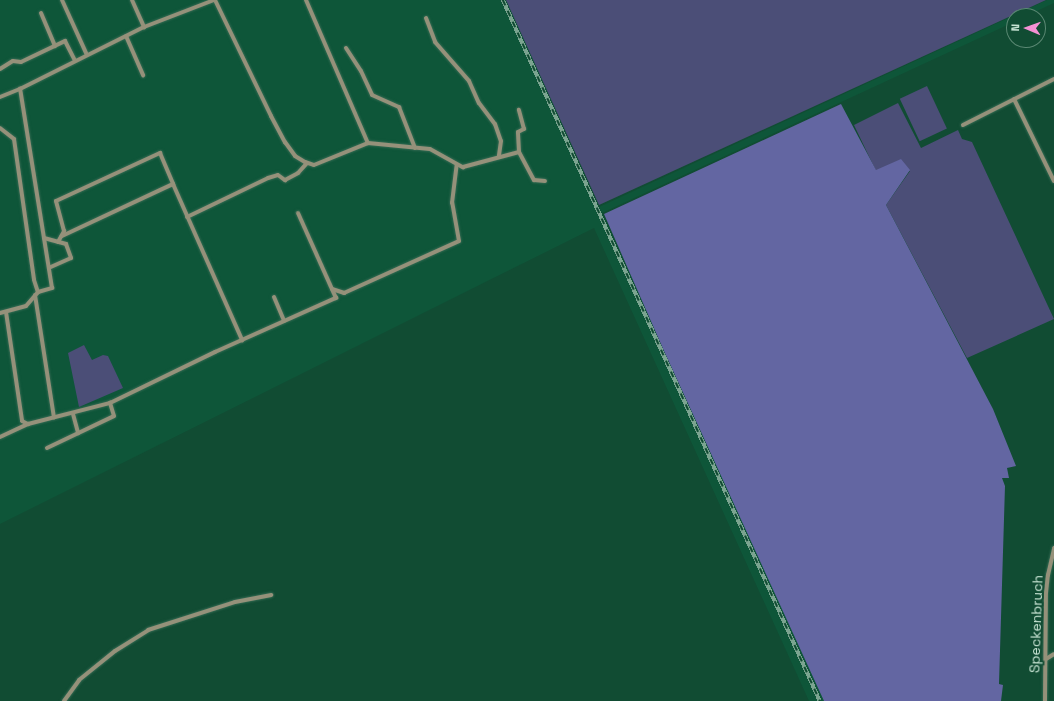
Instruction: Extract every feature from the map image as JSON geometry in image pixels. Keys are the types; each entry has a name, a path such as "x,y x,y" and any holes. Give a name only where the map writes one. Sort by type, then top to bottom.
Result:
{"street":[{"path":"62,0 87,55"},
{"path":"132,0 144,27"},
{"path":"0,97 144,27 215,0 285,142 295,156 307,163 314,164 368,143 430,149 463,168 499,156 519,152"},
{"path":"306,0 368,143"},
{"path":"41,13 54,46"},
{"path":"426,18 435,42 469,81 479,103 495,124 501,141 499,156"},
{"path":"126,36 143,75"},
{"path":"0,69 13,61 22,62 65,41 76,61"},
{"path":"346,48 361,71 372,95 399,107 415,148"},
{"path":"963,125 1054,79"},
{"path":"0,313 26,306 36,294 52,288 20,88"},
{"path":"1014,99 1054,181"},
{"path":"519,110 524,129 518,132 519,152 534,180 546,180"},
{"path":"0,128 14,139 54,418"},
{"path":"58,242 64,231 56,201 160,153 242,340"},
{"path":"188,217 268,178 278,175 285,180 298,173 307,163"},
{"path":"332,289 344,293 458,241 452,203 457,165"},
{"path":"62,236 173,184"},
{"path":"0,437 28,424 74,414 110,403 242,340 336,298 298,213"},
{"path":"44,238 66,244 71,258 49,268"},
{"path":"274,297 284,321"},
{"path":"6,312 22,421 28,424"},
{"path":"47,448 114,416 110,403"},
{"path":"74,414 78,433"},
{"name":"Speckenbruch","path":"1045,701 1046,593 1054,548"},
{"path":"64,701 79,680 114,651 148,630 235,602 271,595"},
{"path":"1046,659 1054,654"}],"shaded area":[{"path":"0,0 506,0 599,207 1006,19 1006,26 602,213 824,701 809,701 594,228 0,524"},
{"path":"506,0 1046,0 1029,8 1006,8 1006,18 599,205"},
{"path":"1047,0 1054,0 1054,3 1043,8 1030,8"},
{"path":"927,86 947,129 920,141 900,99"},
{"path":"898,103 921,148 958,130 962,139 972,142 1054,319 967,358 886,205 910,171 876,171 854,125"},
{"path":"841,104 876,170 901,159 910,170 886,205 993,409 1016,466 1007,468 1009,478 1002,478 1005,486 999,684 1003,685 1001,701 824,701 664,351 604,214"},
{"path":"84,345 92,360 103,355 108,356 123,388 79,407 68,353"}],"railway":[{"path":"503,0 820,701"}]}
